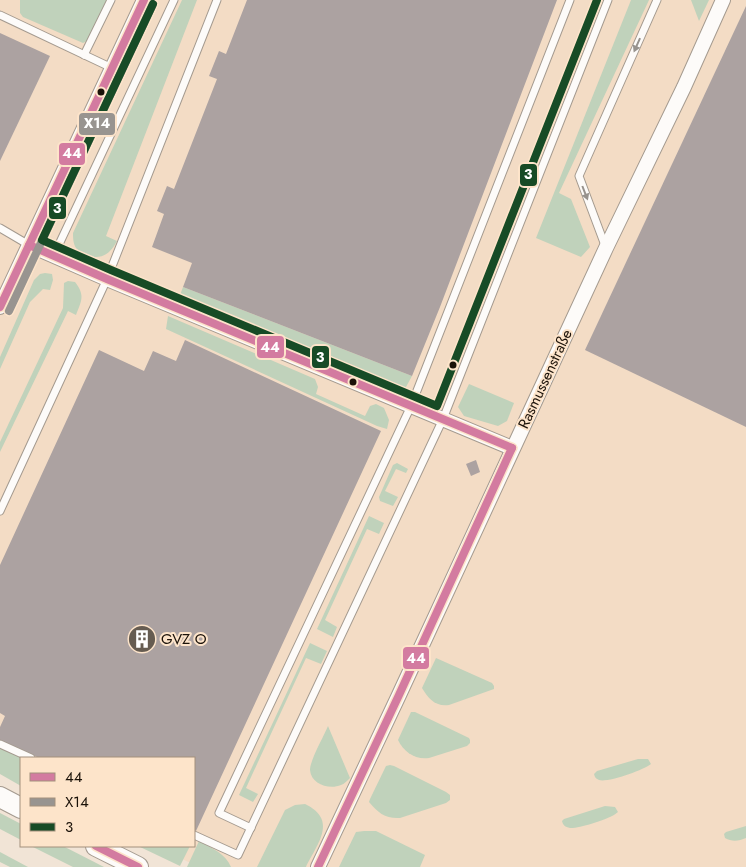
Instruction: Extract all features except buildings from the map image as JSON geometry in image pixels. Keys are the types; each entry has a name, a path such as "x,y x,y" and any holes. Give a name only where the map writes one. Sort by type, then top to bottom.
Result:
{"main road":[{"path":"0,797 20,807"},
{"path":"98,847 138,867"}],"street":[{"path":"0,307 144,0"},
{"name":"Rasmussenstraße","path":"318,867 512,448 684,87 723,0"},
{"path":"29,245 512,448"}],"lane":[{"path":"84,55 111,0"},
{"path":"54,255 174,0"},
{"path":"0,511 107,279 216,0"},
{"path":"251,828 219,813 411,406 570,0"},
{"path":"195,835 238,855 443,419 608,0"},
{"path":"606,248 578,176 656,0"},
{"path":"0,15 112,68"},
{"path":"0,228 29,245"},
{"path":"0,744 29,757"}],"shaded area":[{"path":"0,0 746,0 746,867 198,867 159,847 195,847 195,757 20,757 0,764"}],"green space":[{"path":"20,0 107,0 87,41 83,43 23,17 20,13"},
{"path":"182,0 197,0 106,236 117,241 105,255 92,257 75,247 73,233"},
{"path":"631,0 649,0 559,193 571,199 590,247 581,257 536,238"},
{"path":"691,0 709,0 699,21"},
{"path":"40,274 52,274 53,280 50,290 43,289 30,302 0,369 0,357 34,280"},
{"path":"68,281 75,282 80,291 81,301 78,310 76,315 68,311 0,452 0,442 63,308 64,283"},
{"path":"183,287 412,376 406,387 396,391 180,295"},
{"path":"168,316 315,379 318,387 316,394 365,416 370,406 376,404 384,408 389,420 387,429 166,329"},
{"path":"469,384 514,403 507,421 498,426 464,416 458,407"},
{"path":"397,463 408,469 406,473 396,469 385,491 398,497 393,506 380,501 379,497 393,465"},
{"path":"369,516 384,523 379,534 367,529 325,620 337,627 333,637 317,629"},
{"path":"310,643 327,651 321,664 306,658 246,788 258,794 253,802 239,795"},
{"path":"436,658 492,683 494,689 449,705 436,703 429,698 422,688"},
{"path":"411,712 415,712 469,738 470,743 467,746 429,758 419,758 411,754 403,748 398,740"},
{"path":"328,726 350,778 343,784 331,787 317,782 311,775 310,770"},
{"path":"0,747 22,757 20,757 20,785 0,774"},
{"path":"638,759 648,759 651,764 610,780 599,780 594,774 597,771"},
{"path":"390,765 446,792 450,795 450,800 400,818 383,814 369,802 386,766"},
{"path":"305,804 315,810 321,817 323,825 320,841 306,867 257,867 285,810 295,805"},
{"path":"605,806 615,807 618,812 603,820 574,828 564,826 562,822 564,819"},
{"path":"0,813 20,823 20,839 0,829"},
{"path":"746,826 746,838 736,841 725,838 724,834 726,832"},
{"path":"376,831 425,855 420,867 339,867 356,832"},
{"path":"199,841 226,858 231,867 187,867"},
{"path":"33,847 65,847 104,867 73,867"},
{"path":"140,847 190,847 180,866"},
{"path":"0,852 28,867 10,867 0,862"}],"transit line":[{"name":"44","path":"0,307 144,0"},
{"name":"3","path":"153,4 42,240 437,406 597,0"},
{"name":"X14","path":"9,311 153,4"},
{"name":"44","path":"29,245 512,448"},
{"name":"44","path":"318,867 512,448"},
{"name":"44","path":"98,847 138,867"}],"place":[{"name":"GVZ O","path":"142,639"}]}
